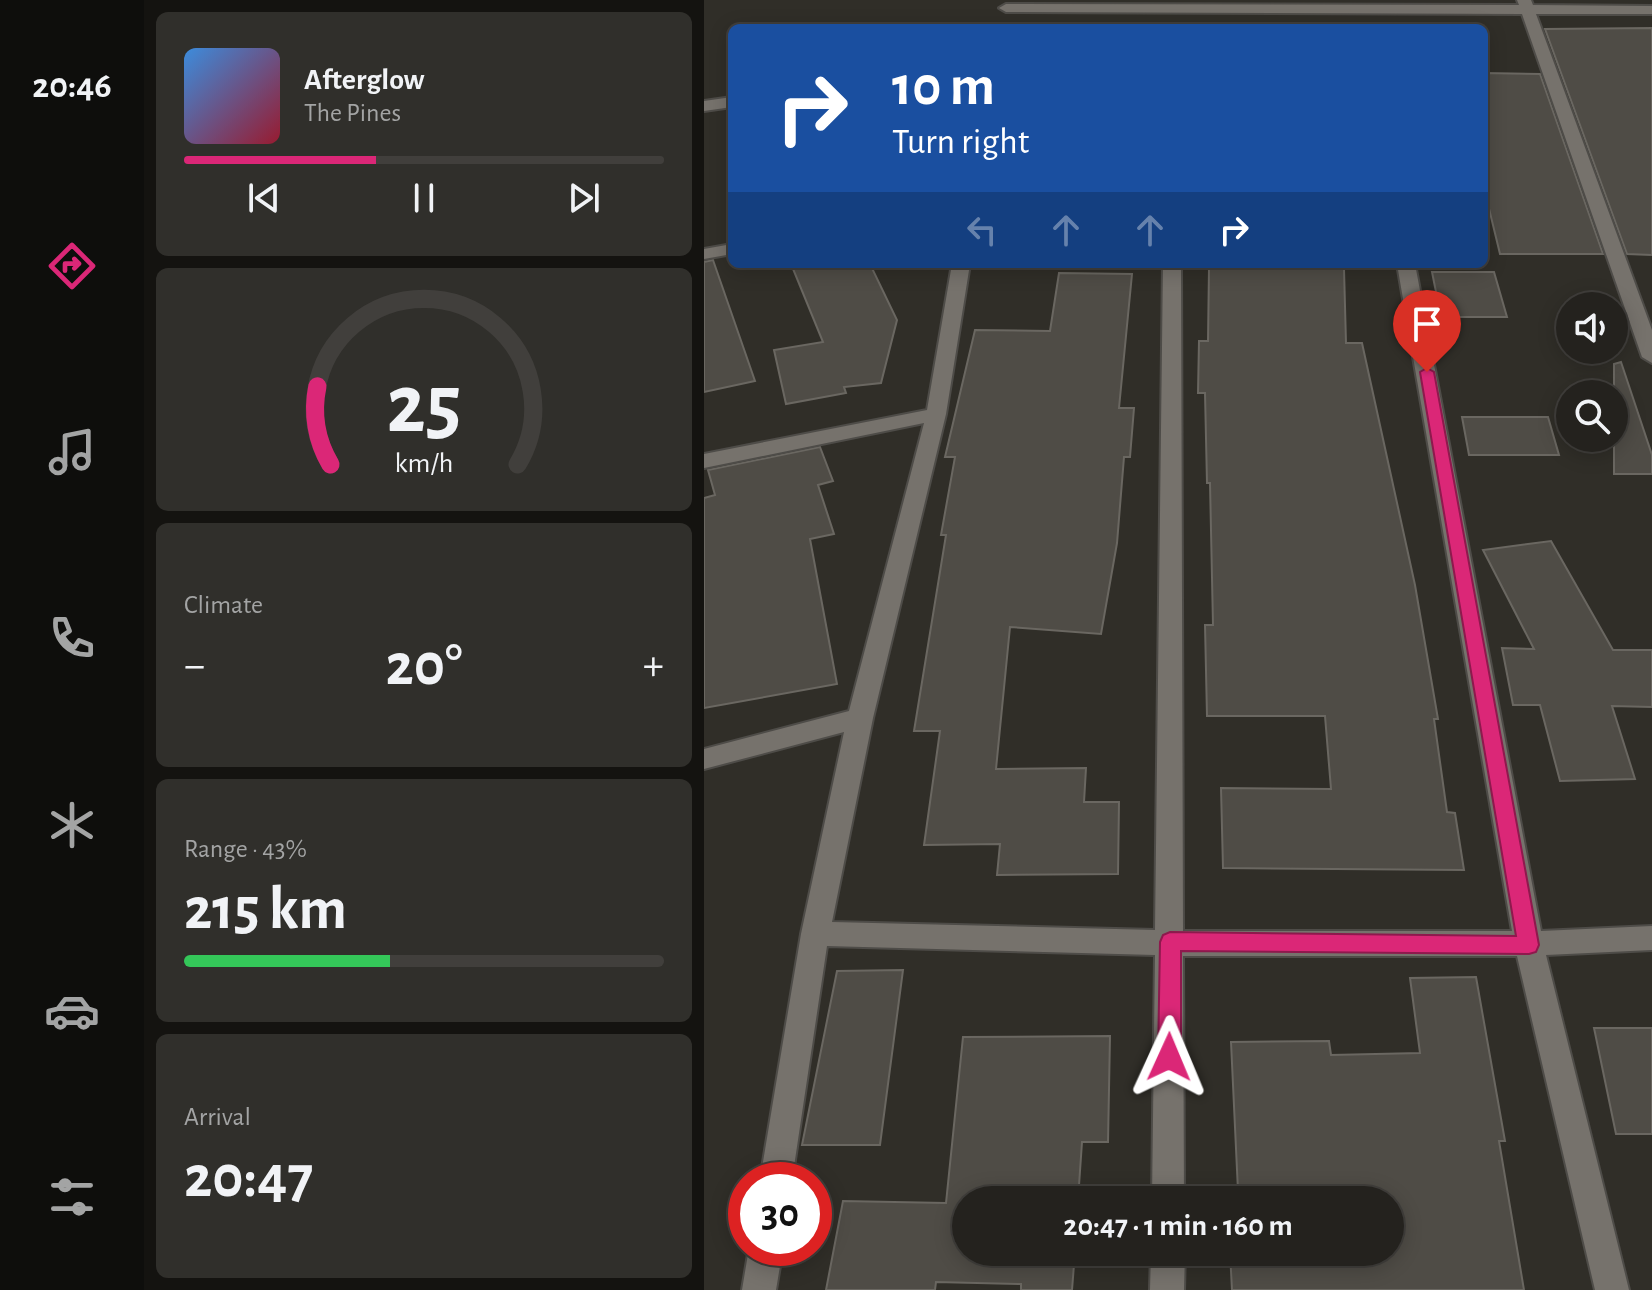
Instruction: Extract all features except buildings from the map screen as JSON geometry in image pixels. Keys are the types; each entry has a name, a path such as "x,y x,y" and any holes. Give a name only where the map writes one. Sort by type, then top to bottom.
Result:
{"street":[{"path":"1004,24 1006,4 1526,5 1652,10"},
{"path":"1354,4 1358,24"},
{"path":"1526,5 1652,357"},
{"path":"704,106 728,103"},
{"path":"704,254 728,250"},
{"path":"779,1162 815,934 860,718 936,414 960,268"},
{"path":"1168,1186 1172,268"},
{"path":"1407,268 1529,945 1612,1290"},
{"path":"704,461 936,414"},
{"path":"704,759 860,718"},
{"path":"815,934 1170,942 1529,945 1652,938"},
{"path":"759,1290 763,1266"},
{"path":"1167,1290 1168,1266"}],"route":[{"path":"1169,1057 1170,942 1529,945 1427,372"}]}
